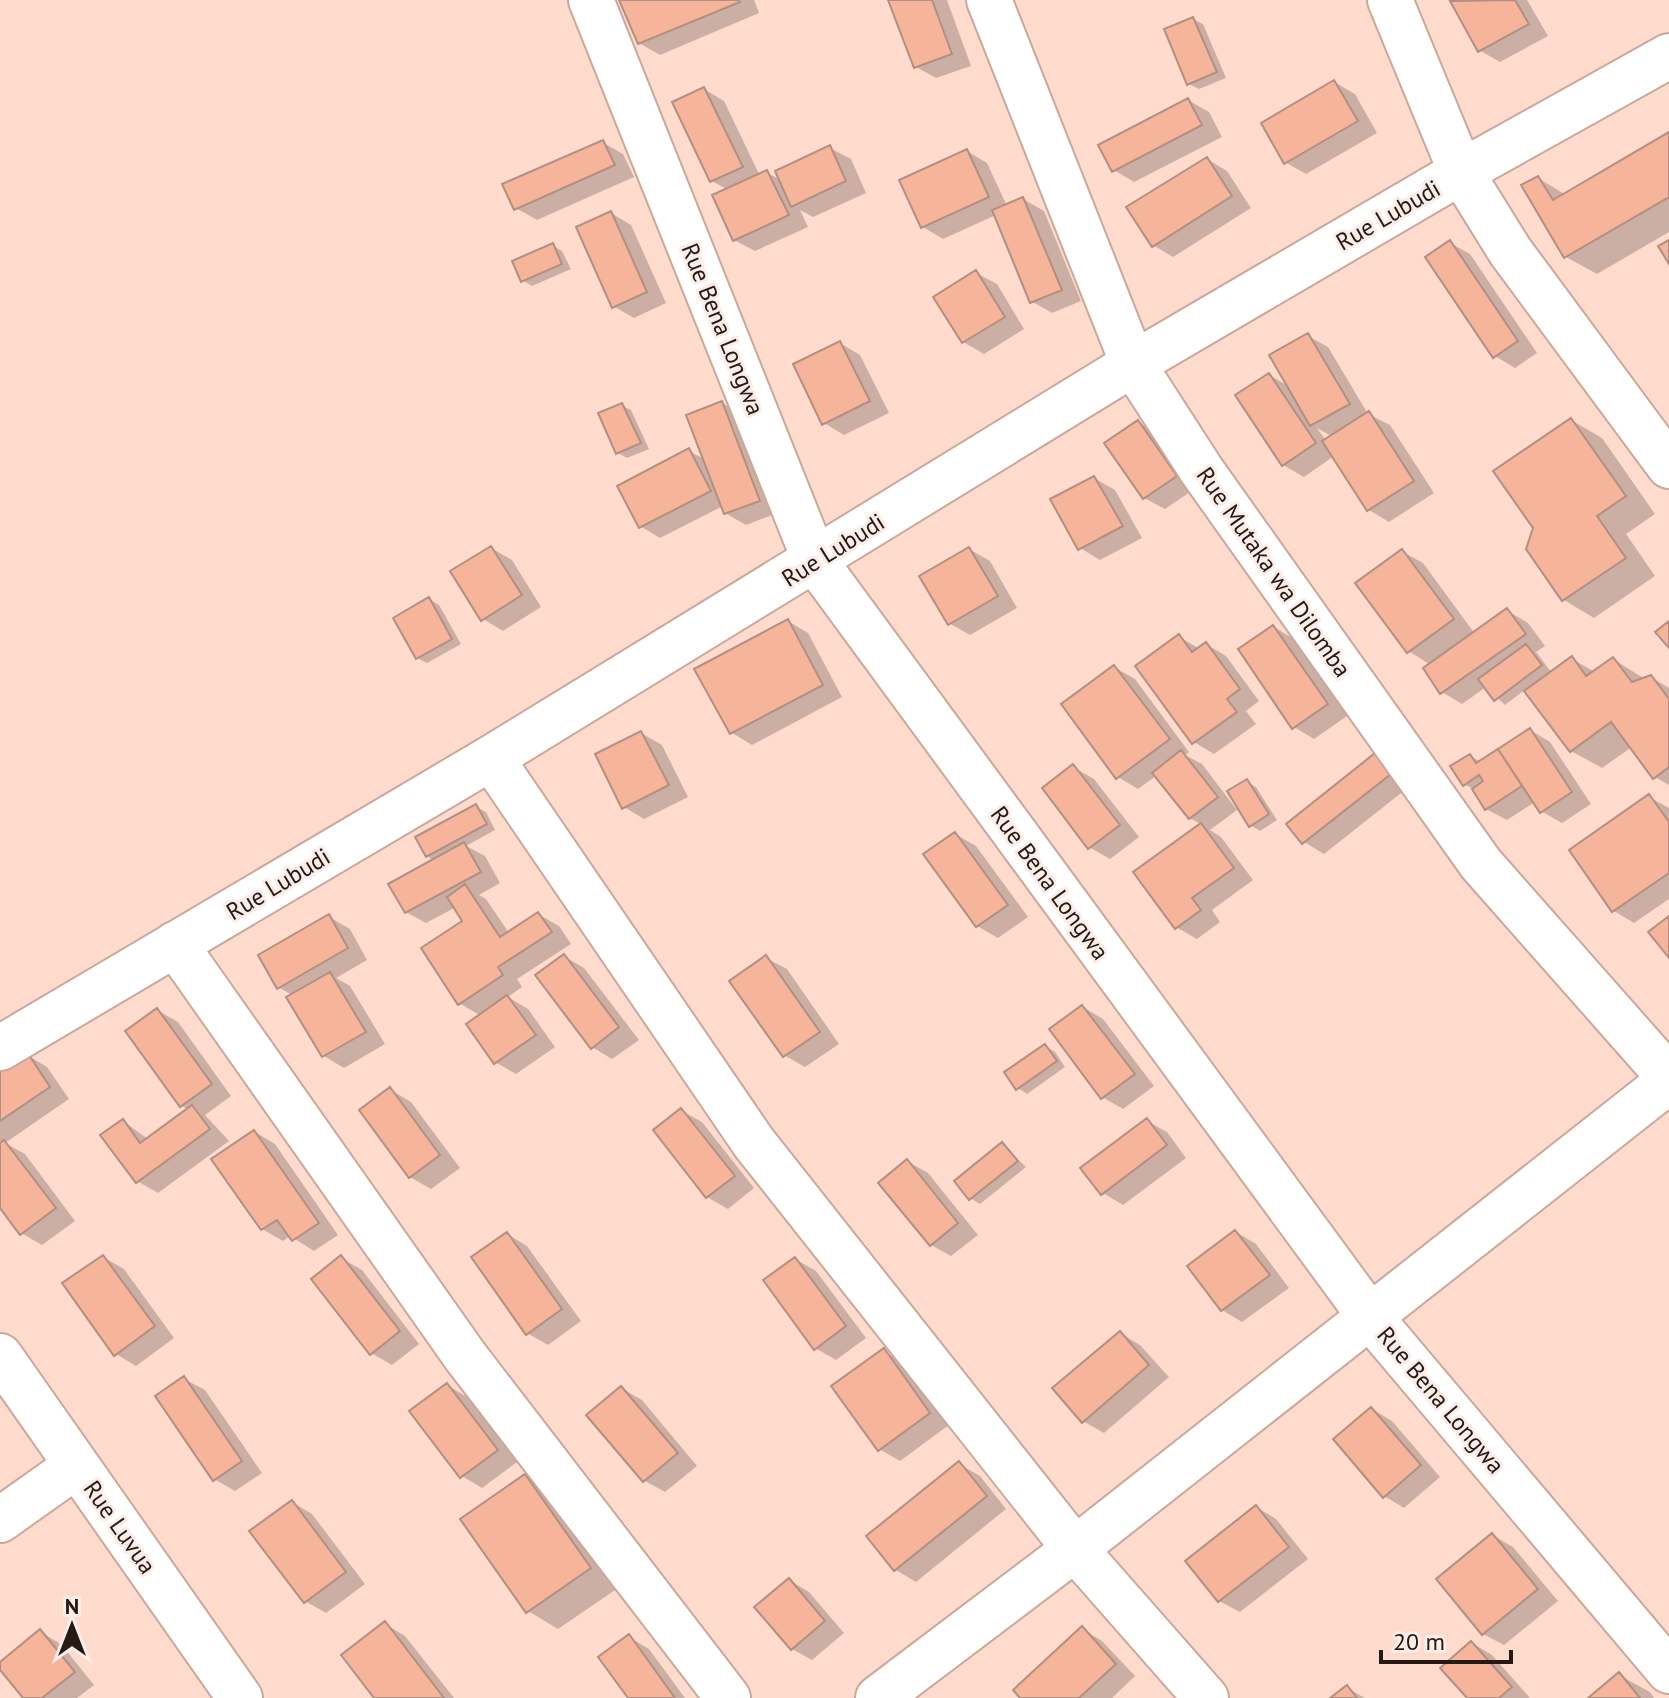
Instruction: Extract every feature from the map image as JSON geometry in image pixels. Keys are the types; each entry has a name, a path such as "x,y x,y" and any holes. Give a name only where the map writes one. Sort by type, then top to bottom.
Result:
{"street":[{"name":"Rue Bena Longwa","path":"591,0 815,561 1371,1318 1669,1671"},
{"name":"Rue Mutaka wa Dilomba","path":"989,0 1133,364 1202,471 1481,864 1669,1079"},
{"path":"1390,0 1461,172 1510,251 1669,466"},
{"name":"Rue Lubudi","path":"0,1048 491,758 1133,364 1461,172 1669,56"},
{"path":"491,758 754,1143 1075,1549 1206,1698"},
{"path":"175,944 465,1356 728,1698"},
{"path":"878,1698 1371,1318 1669,1079"},
{"name":"Rue Luvua","path":"0,1356 240,1698"},
{"path":"0,1520 76,1466"}],"building":[{"path":"619,0 739,0 740,2 638,44"},
{"path":"888,0 932,0 952,54 914,68"},
{"path":"1515,0 1529,24 1478,52 1450,1"},
{"path":"1193,17 1217,72 1187,85 1164,29"},
{"path":"1334,80 1358,121 1284,164 1261,123"},
{"path":"704,87 743,167 710,182 672,102"},
{"path":"1188,98 1202,125 1112,172 1098,145"},
{"path":"1669,132 1669,197 1564,258 1521,185 1538,176 1553,200"},
{"path":"603,140 615,165 514,210 502,184"},
{"path":"830,145 846,181 791,207 775,171"},
{"path":"967,149 989,197 921,228 899,180"},
{"path":"1207,157 1232,196 1152,247 1126,207"},
{"path":"767,170 789,215 733,241 712,195"},
{"path":"1023,197 1062,290 1030,303 992,210"},
{"path":"611,211 647,292 612,308 576,227"},
{"path":"1450,240 1518,341 1493,358 1425,257"},
{"path":"1669,240 1669,264 1658,246"},
{"path":"553,243 562,264 521,282 512,261"},
{"path":"976,270 1005,317 962,343 933,297"},
{"path":"1308,333 1350,404 1310,426 1269,355"},
{"path":"840,341 870,401 822,425 793,364"},
{"path":"1269,373 1316,443 1282,466 1235,395"},
{"path":"722,401 760,501 724,514 686,415"},
{"path":"622,403 641,443 616,454 598,413"},
{"path":"1369,411 1414,481 1367,511 1322,441"},
{"path":"1571,418 1626,496 1597,516 1626,558 1562,601 1526,549 1533,528 1493,471"},
{"path":"1138,420 1177,476 1143,499 1104,443"},
{"path":"689,448 711,491 639,528 617,486"},
{"path":"1094,476 1123,526 1078,550 1050,499"},
{"path":"491,546 522,595 481,621 450,571"},
{"path":"969,547 998,596 948,625 919,576"},
{"path":"1402,549 1454,619 1407,653 1355,583"},
{"path":"429,597 452,639 416,659 393,618"},
{"path":"1507,608 1526,634 1440,694 1423,668"},
{"path":"788,619 823,685 730,734 694,669"},
{"path":"1669,621 1669,648 1655,632"},
{"path":"1273,625 1328,704 1292,729 1238,649"},
{"path":"1179,634 1192,652 1206,642 1240,689 1227,699 1237,712 1192,744 1135,666"},
{"path":"1526,644 1542,665 1494,701 1478,679"},
{"path":"1572,656 1586,676 1613,657 1632,682 1651,675 1669,699 1669,767 1653,779 1611,722 1570,752 1524,691"},
{"path":"1114,665 1170,739 1116,779 1061,704"},
{"path":"1530,728 1572,792 1540,813 1498,749"},
{"path":"641,731 669,785 622,809 595,754"},
{"path":"1498,749 1522,786 1485,810 1472,789 1483,781 1479,775 1463,786 1450,766 1470,754 1476,763"},
{"path":"1181,750 1218,797 1189,819 1152,773"},
{"path":"1375,753 1391,774 1302,844 1286,824"},
{"path":"1073,764 1120,825 1088,849 1042,788"},
{"path":"1247,779 1269,814 1249,827 1227,791"},
{"path":"1649,794 1669,822 1669,873 1612,912 1569,850"},
{"path":"476,804 487,824 426,857 415,837"},
{"path":"1201,823 1234,868 1192,898 1201,910 1175,929 1133,872"},
{"path":"955,832 1008,905 976,927 923,854"},
{"path":"464,842 481,872 405,913 388,884"},
{"path":"465,884 500,937 538,912 552,932 498,967 503,975 458,1005 421,948 462,921 447,897"},
{"path":"329,914 348,948 277,989 258,955"},
{"path":"1669,916 1669,958 1648,932"},
{"path":"564,954 619,1027 591,1049 535,975"},
{"path":"766,955 820,1032 783,1057 729,981"},
{"path":"330,972 366,1032 322,1057 286,997"},
{"path":"507,995 536,1035 494,1064 466,1024"},
{"path":"1082,1005 1135,1074 1101,1099 1049,1029"},
{"path":"157,1008 212,1084 180,1107 125,1031"},
{"path":"1045,1044 1057,1061 1016,1090 1004,1072"},
{"path":"27,1052 50,1087 0,1121 0,1071"},
{"path":"390,1087 440,1155 409,1178 359,1110"},
{"path":"192,1105 210,1129 136,1183 100,1135 123,1119 140,1143"},
{"path":"681,1108 735,1176 706,1198 653,1130"},
{"path":"1147,1118 1167,1145 1101,1195 1080,1168"},
{"path":"254,1130 319,1223 292,1241 277,1220 261,1230 211,1159"},
{"path":"4,1140 56,1208 20,1235 0,1208 0,1143"},
{"path":"1002,1142 1018,1161 969,1200 954,1181"},
{"path":"907,1159 958,1223 930,1246 878,1183"},
{"path":"1235,1230 1270,1275 1221,1311 1187,1266"},
{"path":"507,1232 562,1309 526,1335 471,1257"},
{"path":"103,1255 155,1326 114,1356 62,1283"},
{"path":"341,1255 400,1331 370,1355 311,1279"},
{"path":"795,1257 846,1326 814,1350 763,1280"},
{"path":"1120,1331 1149,1365 1082,1423 1052,1388"},
{"path":"884,1348 930,1413 878,1451 831,1386"},
{"path":"184,1376 242,1461 213,1481 155,1396"},
{"path":"447,1383 498,1450 460,1478 409,1411"},
{"path":"621,1386 678,1453 643,1482 586,1415"},
{"path":"1371,1407 1421,1465 1383,1498 1333,1439"},
{"path":"959,1461 987,1496 894,1571 866,1536"},
{"path":"525,1474 591,1568 526,1613 460,1519"},
{"path":"292,1500 346,1572 304,1603 249,1531"},
{"path":"1256,1505 1289,1547 1218,1602 1185,1561"},
{"path":"1492,1533 1538,1589 1482,1635 1436,1579"},
{"path":"789,1578 825,1621 791,1650 754,1607"},
{"path":"385,1621 444,1698 374,1698 341,1655"},
{"path":"1082,1626 1116,1664 1079,1698 1020,1698 1013,1690"},
{"path":"40,1629 75,1672 42,1698 23,1698 0,1670 0,1662"},
{"path":"629,1634 675,1698 628,1698 598,1657"},
{"path":"1471,1641 1512,1687 1499,1698 1467,1698 1440,1668"},
{"path":"1619,1672 1640,1698 1588,1698"},
{"path":"1347,1685 1357,1698 1330,1698"}]}
